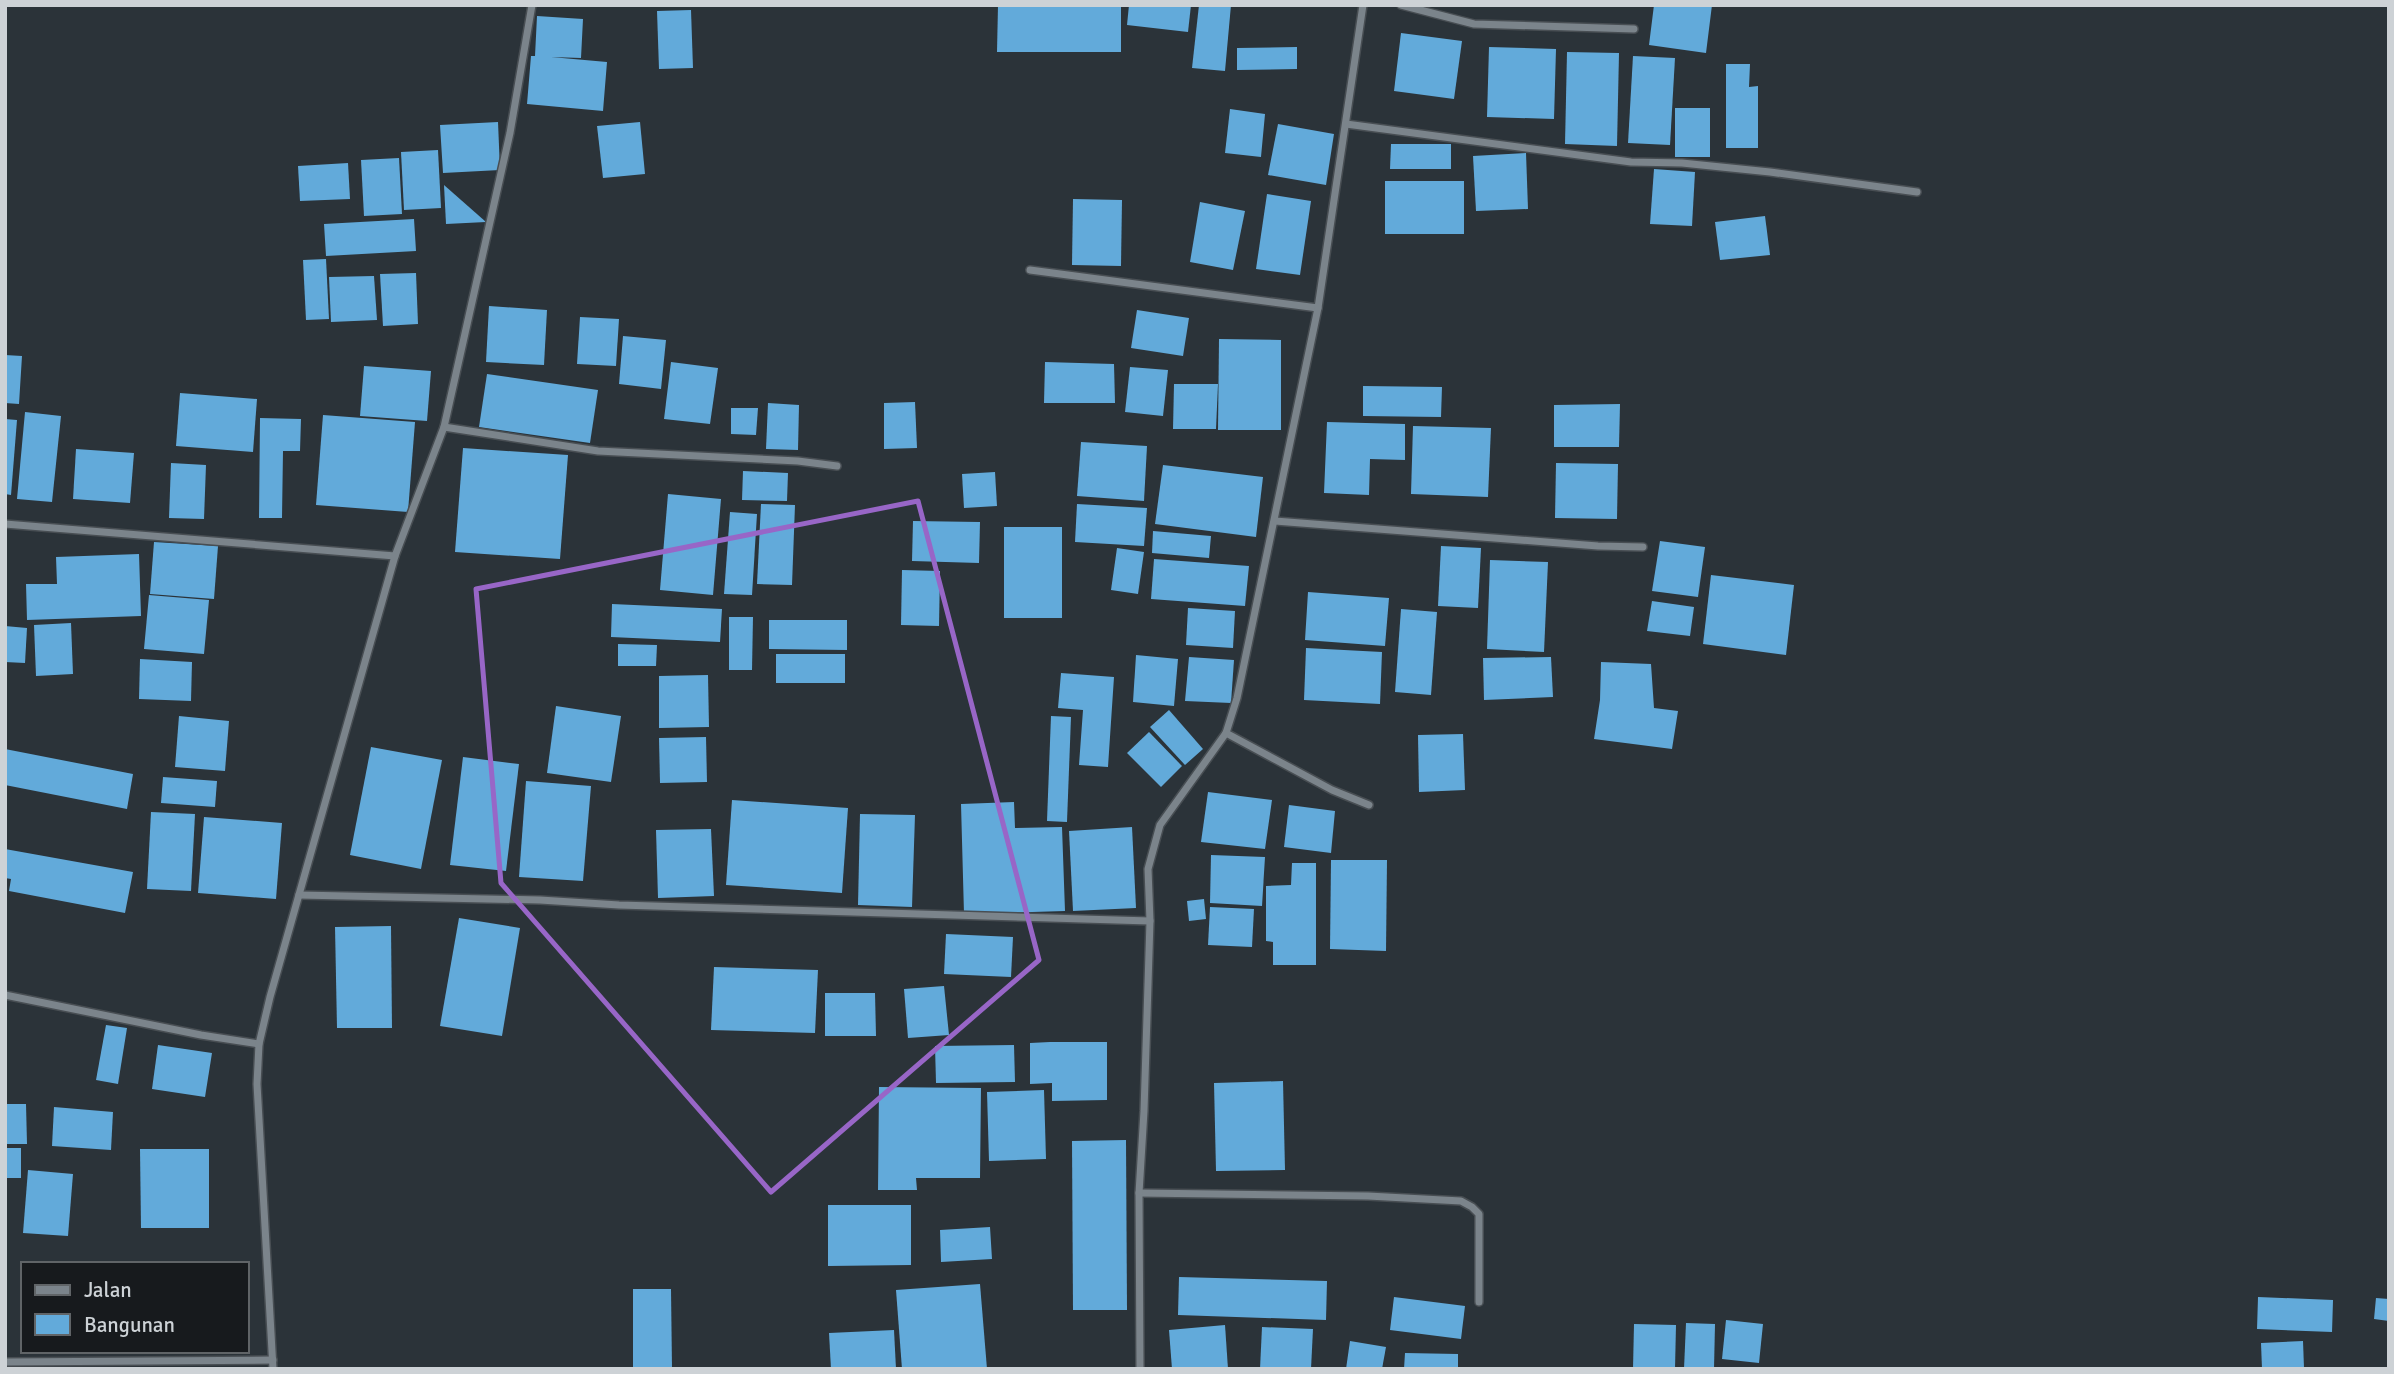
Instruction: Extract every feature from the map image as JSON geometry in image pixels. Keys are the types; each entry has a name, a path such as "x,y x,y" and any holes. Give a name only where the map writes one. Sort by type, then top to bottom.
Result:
{"street":[{"path":"5,1362 273,1365 257,1084 259,1044 395,555 444,427 510,133 532,5"},
{"path":"1140,1369 1139,1193 1150,921 1148,869 1160,825 1226,733 1237,698 1318,308 1363,5"},
{"path":"1401,5 1474,24 1634,29"},
{"path":"1346,124 1631,162 1682,163 1770,172 1917,192"},
{"path":"1030,270 1318,308"},
{"path":"444,427 597,451 798,461 837,466"},
{"path":"1275,522 1643,547"},
{"path":"5,524 395,555"},
{"path":"1226,733 1332,790 1369,805"},
{"path":"299,895 540,900 650,906 1150,921"},
{"path":"5,995 201,1035 259,1044"},
{"path":"1139,1193 1368,1196 1461,1201 1479,1214 1479,1302"}],"highlighted area":[{"path":"918,501 1039,960 771,1192 501,883 476,589"}],"building":[{"path":"998,5 1121,5 1121,52 997,52"},
{"path":"1129,5 1191,5 1188,32 1127,25"},
{"path":"1199,5 1231,5 1225,71 1192,68"},
{"path":"1654,5 1712,5 1706,53 1649,45"},
{"path":"691,10 693,68 659,69 657,11"},
{"path":"537,16 583,19 581,58 551,57 607,62 603,111 527,104 531,56 535,56"},
{"path":"1401,33 1462,41 1454,99 1394,91"},
{"path":"1297,47 1297,69 1237,70 1237,48"},
{"path":"1489,47 1556,49 1554,119 1487,117"},
{"path":"1567,52 1619,53 1617,146 1565,144"},
{"path":"1633,56 1675,58 1670,145 1628,143"},
{"path":"1726,64 1750,64 1749,87 1758,86 1758,148 1726,148"},
{"path":"1675,108 1710,108 1710,157 1675,157"},
{"path":"1230,109 1265,114 1261,157 1225,153"},
{"path":"498,122 500,170 443,173 440,125"},
{"path":"640,122 645,174 603,178 597,126"},
{"path":"1278,124 1334,134 1326,185 1268,175"},
{"path":"1391,144 1451,144 1451,169 1390,169"},
{"path":"438,150 441,208 404,210 401,152"},
{"path":"1526,153 1528,209 1476,211 1473,156"},
{"path":"399,158 402,214 364,216 361,160"},
{"path":"348,163 350,199 300,201 298,166"},
{"path":"1654,169 1695,172 1692,226 1650,224"},
{"path":"1385,181 1464,181 1464,234 1385,234"},
{"path":"444,185 486,222 446,224"},
{"path":"1267,194 1311,201 1300,275 1256,269"},
{"path":"1073,199 1122,200 1121,266 1072,265"},
{"path":"1200,202 1245,211 1233,270 1190,262"},
{"path":"1765,216 1770,255 1720,260 1715,222"},
{"path":"414,219 416,251 326,256 324,224"},
{"path":"326,259 329,319 306,320 303,260"},
{"path":"416,273 418,324 383,326 380,274"},
{"path":"374,276 377,320 331,322 329,277"},
{"path":"489,306 547,310 544,365 486,362"},
{"path":"1137,310 1189,318 1183,356 1131,348"},
{"path":"580,317 619,319 616,366 577,364"},
{"path":"623,336 666,340 661,389 619,384"},
{"path":"1219,339 1281,340 1281,430 1218,430"},
{"path":"5,355 22,356 19,404 5,403"},
{"path":"671,362 718,368 710,424 664,419"},
{"path":"1045,362 1114,364 1115,403 1044,403"},
{"path":"364,366 431,371 427,421 360,416"},
{"path":"1130,367 1168,370 1163,416 1125,412"},
{"path":"487,374 598,390 590,443 479,427"},
{"path":"1174,384 1218,384 1216,429 1173,429"},
{"path":"1363,386 1442,387 1441,417 1363,416"},
{"path":"180,393 257,399 253,452 176,446"},
{"path":"915,402 917,448 884,449 884,403"},
{"path":"768,403 799,405 798,450 766,449"},
{"path":"1620,404 1619,447 1554,447 1554,405"},
{"path":"731,408 758,408 756,435 731,434"},
{"path":"25,412 61,416 52,502 17,499"},
{"path":"323,415 415,422 408,512 316,505"},
{"path":"260,418 301,419 300,451 283,451 282,518 259,518"},
{"path":"5,419 17,420 11,495 5,494"},
{"path":"1327,422 1405,424 1405,460 1370,459 1369,495 1324,493"},
{"path":"1413,426 1491,428 1488,497 1411,494"},
{"path":"1081,442 1147,446 1144,501 1077,496"},
{"path":"463,448 568,455 560,559 455,552"},
{"path":"76,449 134,453 130,503 73,499"},
{"path":"171,463 206,465 204,519 169,518"},
{"path":"1556,463 1618,464 1617,519 1555,518"},
{"path":"1163,465 1263,477 1256,537 1155,524"},
{"path":"743,471 788,473 787,501 742,500"},
{"path":"995,472 997,506 964,508 962,474"},
{"path":"668,494 721,499 713,595 660,590"},
{"path":"761,504 795,505 792,585 757,584"},
{"path":"1077,504 1147,508 1144,546 1075,542"},
{"path":"730,512 757,514 752,595 724,594"},
{"path":"913,521 980,522 979,563 912,561"},
{"path":"1004,527 1062,527 1062,618 1004,618"},
{"path":"1153,531 1211,536 1209,558 1152,553"},
{"path":"1660,541 1705,547 1698,597 1652,591"},
{"path":"154,542 218,546 214,599 150,594"},
{"path":"1441,546 1481,548 1478,608 1438,606"},
{"path":"1117,548 1144,552 1138,594 1111,590"},
{"path":"139,554 141,616 27,620 26,584 57,584 56,557"},
{"path":"1154,559 1249,566 1245,606 1151,599"},
{"path":"1490,560 1548,562 1544,652 1487,649"},
{"path":"902,570 940,571 939,626 901,625"},
{"path":"1711,575 1794,585 1786,655 1703,644"},
{"path":"1308,592 1389,598 1385,646 1305,640"},
{"path":"149,595 209,600 204,654 144,649"},
{"path":"1652,601 1694,607 1690,636 1647,631"},
{"path":"612,604 722,609 720,642 611,637"},
{"path":"1188,608 1235,611 1233,648 1186,645"},
{"path":"1401,609 1437,612 1431,695 1395,692"},
{"path":"729,617 753,617 752,670 729,670"},
{"path":"769,620 847,620 847,650 769,649"},
{"path":"71,623 73,674 36,676 34,625"},
{"path":"5,626 27,628 25,663 5,662"},
{"path":"618,644 657,645 656,666 618,666"},
{"path":"1306,648 1382,652 1380,704 1304,700"},
{"path":"776,654 845,654 845,683 776,683"},
{"path":"1136,655 1178,659 1174,706 1133,702"},
{"path":"1189,657 1234,660 1231,703 1185,701"},
{"path":"1551,657 1553,697 1484,700 1483,658"},
{"path":"140,659 192,662 191,701 139,699"},
{"path":"1601,662 1651,664 1654,708 1678,711 1672,749 1594,739 1600,700"},
{"path":"1061,673 1114,677 1108,767 1079,765 1083,710 1058,708"},
{"path":"708,675 709,727 659,728 659,676"},
{"path":"556,706 621,716 611,782 547,773"},
{"path":"1169,710 1203,749 1185,765 1150,727"},
{"path":"179,716 229,721 225,771 175,767"},
{"path":"1051,716 1071,717 1067,822 1047,821"},
{"path":"1149,732 1182,766 1161,787 1127,753"},
{"path":"1463,734 1465,790 1419,792 1418,735"},
{"path":"706,737 707,782 660,783 659,738"},
{"path":"371,747 442,760 421,869 350,855"},
{"path":"5,749 133,774 127,809 5,785"},
{"path":"463,757 519,764 506,871 450,865"},
{"path":"163,777 217,781 215,807 161,803"},
{"path":"526,781 591,786 583,881 519,877"},
{"path":"1208,792 1272,800 1265,849 1201,842"},
{"path":"732,800 848,808 842,893 726,885"},
{"path":"1014,802 1015,828 1062,827 1065,911 964,914 961,804"},
{"path":"1289,805 1335,811 1331,853 1284,847"},
{"path":"151,812 195,814 191,891 147,889"},
{"path":"860,814 915,815 912,907 858,905"},
{"path":"204,817 282,823 276,899 198,893"},
{"path":"1132,827 1136,908 1073,911 1069,831"},
{"path":"711,829 714,896 658,898 656,830"},
{"path":"5,849 133,872 125,913 9,891 11,879 5,878"},
{"path":"1211,855 1265,857 1262,906 1210,903"},
{"path":"1331,860 1387,860 1386,951 1330,949"},
{"path":"1292,863 1316,863 1316,965 1273,965 1273,942 1266,941 1266,886 1291,885"},
{"path":"1204,899 1206,919 1189,921 1187,901"},
{"path":"1210,907 1254,909 1252,947 1208,945"},
{"path":"459,918 520,928 502,1036 440,1026"},
{"path":"391,926 392,1028 337,1028 335,927"},
{"path":"946,934 1013,937 1011,977 944,974"},
{"path":"714,967 818,970 815,1033 711,1030"},
{"path":"944,986 949,1035 908,1038 904,989"},
{"path":"825,993 875,993 876,1036 825,1036"},
{"path":"106,1025 127,1028 118,1084 96,1080"},
{"path":"1107,1042 1107,1100 1052,1101 1052,1083 1030,1084 1030,1043"},
{"path":"158,1045 212,1053 205,1097 152,1089"},
{"path":"1014,1045 1015,1082 936,1083 935,1046"},
{"path":"1283,1081 1285,1170 1216,1171 1214,1083"},
{"path":"879,1087 981,1088 980,1178 916,1178 917,1190 878,1190"},
{"path":"1044,1090 1046,1159 989,1161 987,1092"},
{"path":"5,1104 26,1104 27,1144 5,1144"},
{"path":"54,1107 113,1112 111,1150 52,1146"},
{"path":"1126,1140 1127,1310 1073,1310 1072,1141"},
{"path":"5,1148 21,1148 21,1178 5,1178"},
{"path":"140,1149 209,1149 209,1228 141,1228"},
{"path":"28,1170 73,1174 68,1236 23,1233"},
{"path":"828,1205 911,1205 911,1265 828,1266"},
{"path":"990,1227 992,1259 941,1262 940,1230"},
{"path":"1179,1277 1327,1281 1326,1320 1178,1315"},
{"path":"980,1284 987,1369 902,1369 896,1290"},
{"path":"633,1289 671,1289 672,1369 633,1369"},
{"path":"1394,1297 1465,1306 1461,1339 1390,1330"},
{"path":"2258,1297 2333,1300 2332,1332 2257,1329"},
{"path":"2376,1298 2389,1299 2389,1321 2374,1319"},
{"path":"1726,1320 1763,1324 1759,1363 1722,1359"},
{"path":"1686,1323 1715,1324 1714,1369 1684,1369"},
{"path":"1634,1324 1676,1325 1675,1369 1633,1369"},
{"path":"1225,1325 1228,1369 1172,1369 1169,1330"},
{"path":"1262,1327 1313,1329 1311,1369 1260,1369"},
{"path":"894,1330 896,1369 831,1369 829,1333"},
{"path":"1350,1341 1386,1347 1382,1369 1346,1369"},
{"path":"2303,1341 2304,1368 2262,1369 2261,1343"},
{"path":"1405,1353 1458,1354 1458,1369 1404,1369"}]}
